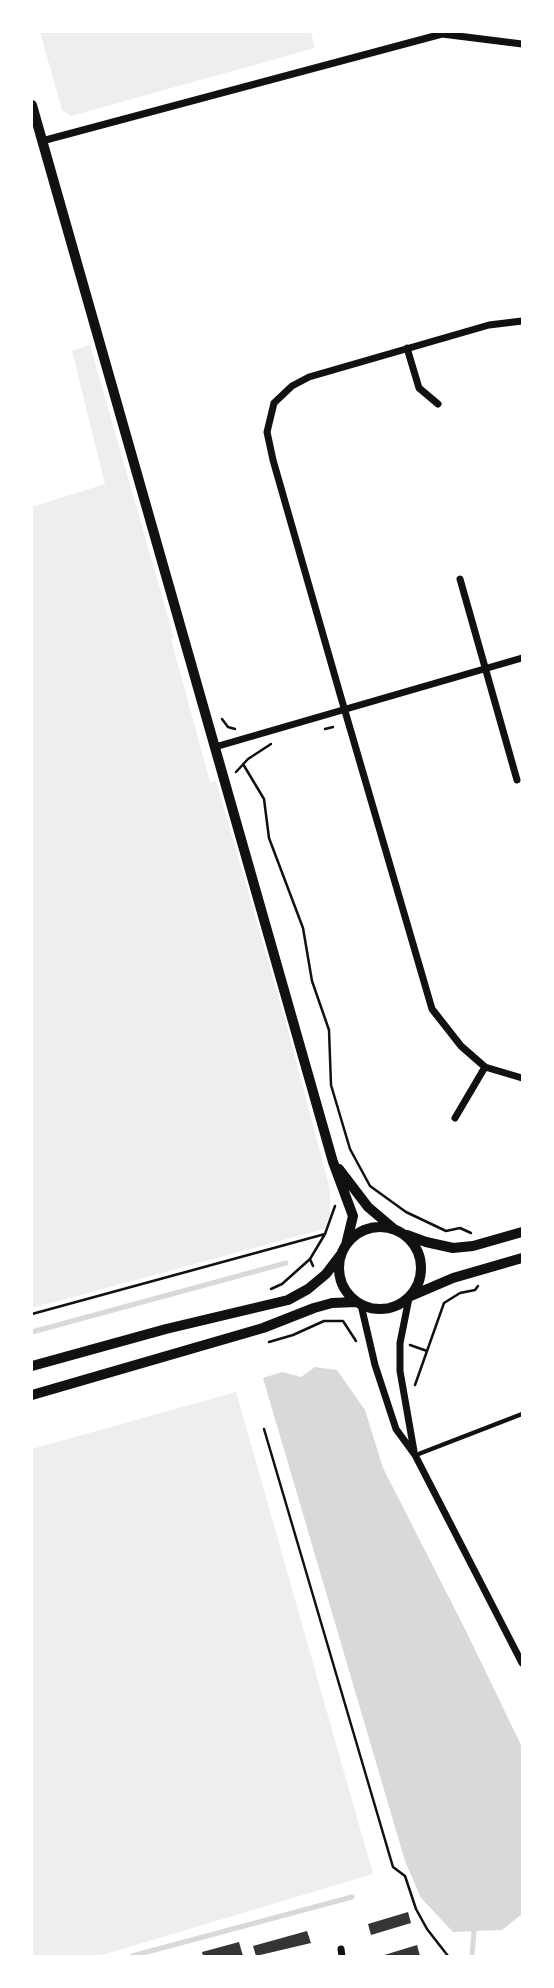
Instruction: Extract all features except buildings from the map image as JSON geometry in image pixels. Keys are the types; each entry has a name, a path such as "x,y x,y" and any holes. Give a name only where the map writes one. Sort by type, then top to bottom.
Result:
{"street":[{"path":"42,141 442,34 523,44"},
{"path":"32,105 333,1162 353,1216 340,1264 343,1285 359,1303 375,1365 396,1429 415,1455 523,1663"},
{"path":"523,321 489,325 309,377 292,386 274,403 267,432 344,710 432,1009 460,1046 485,1068 523,1079"},
{"path":"407,348 419,388 438,404"},
{"path":"460,579 517,780"},
{"path":"215,747 523,658"},
{"path":"455,1118 485,1068"},
{"path":"333,1162 368,1207 413,1244 420,1256 419,1284 410,1297 400,1343 400,1371 415,1455"},
{"path":"32,1366 166,1329 288,1300 326,1275 344,1249 363,1231 385,1227 426,1242 453,1248 472,1246 523,1232"},
{"path":"32,1395 263,1328 332,1303 359,1303 373,1309 398,1306 410,1297 453,1278 523,1258"}],"lane":[{"path":"415,1455 523,1414"}],"path":[{"path":"219,709 222,720 228,727 237,729"},
{"path":"320,730 332,727"},
{"path":"236,772 271,744"},
{"path":"243,764 264,799 269,838 303,928 312,981 329,1030 331,1085 350,1149 370,1186 406,1212 446,1231 460,1228"},
{"path":"270,1290 311,1261 325,1234 336,1203"},
{"path":"32,1314 325,1234"},
{"path":"414,1388 444,1303 460,1293 475,1290"},
{"path":"258,1344 293,1335 324,1321 343,1321 360,1346"},
{"path":"407,1344 427,1351"},
{"path":"264,1429 393,1867 405,1876 416,1909 427,1929 448,1956"}],"shaded area":[{"path":"40,32 311,32 315,48 71,116 62,110"},
{"path":"90,345 174,638 171,639 210,782 216,781 285,1019 330,1190 330,1216 324,1229 32,1308 32,507 105,484 72,351"},
{"path":"315,1367 337,1370 365,1410 383,1468 522,1747 522,1914 502,1930 453,1932 421,1898 405,1861 263,1378 282,1372 301,1377"},
{"path":"236,1392 373,1874 99,1956 32,1956 32,1449"}],"waterway":[{"path":"32,1332 286,1263"},
{"path":"132,1956 352,1897"},
{"path":"472,1956 474,1931"}]}
